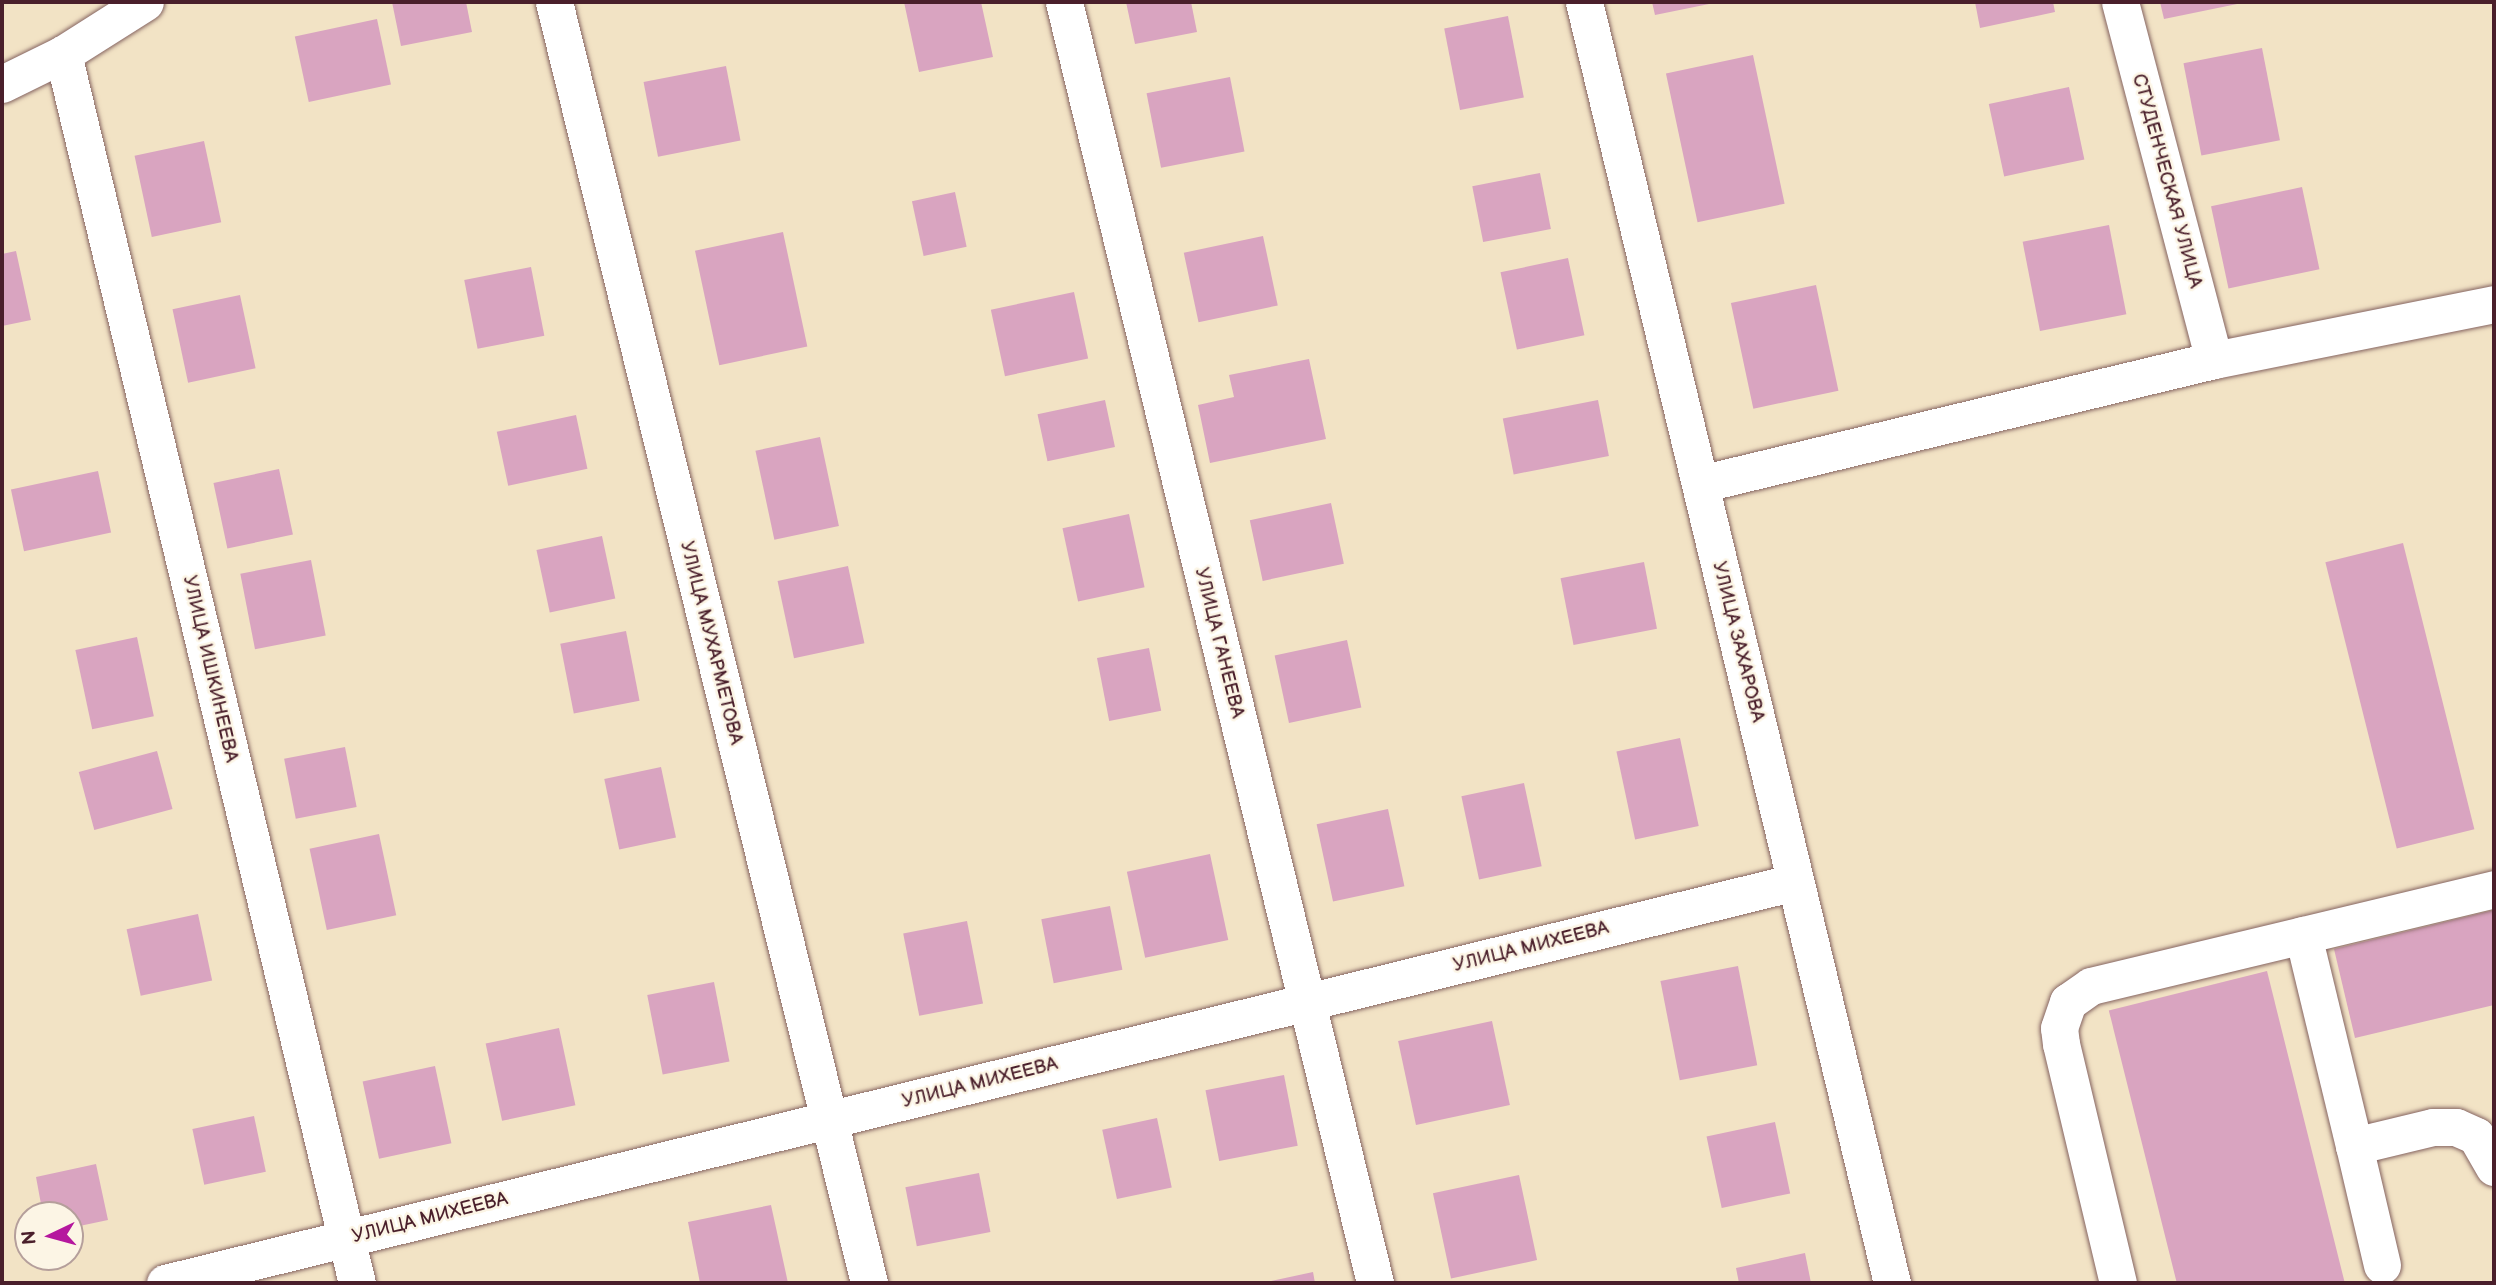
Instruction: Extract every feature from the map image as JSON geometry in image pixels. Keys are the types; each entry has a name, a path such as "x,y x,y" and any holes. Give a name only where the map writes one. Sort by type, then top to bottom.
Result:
{"street":[{"path":"2,84 63,54 145,2"},
{"name":"УЛИЦА МУХАРМЕТОВА","path":"554,2 869,1283"},
{"name":"УЛИЦА ГАНЕЕВА","path":"1064,2 1375,1283"},
{"name":"УЛИЦА ЗАХАРОВА","path":"1584,2 1892,1283"},
{"name":"СТУДЕНЧЕСКАЯ УЛИЦА","path":"2120,2 2214,360"},
{"name":"УЛИЦА ИШКИНЕЕВА","path":"63,54 356,1283"},
{"path":"1700,484 2214,360 2494,304"},
{"name":"УЛИЦА МИХЕЕВА","path":"165,1283 1796,882"},
{"path":"2118,1283 2061,1044 2062,1012 2079,992 2091,986 2494,889"},
{"path":"2303,935 2382,1265"},
{"path":"2354,1146 2433,1127 2456,1127 2476,1136 2494,1167"}],"building":[{"path":"392,2 466,2 472,32 401,46"},
{"path":"904,2 981,2 993,57 919,72"},
{"path":"1126,2 1191,2 1197,32 1135,44"},
{"path":"1652,2 1714,2 1714,3 1655,15"},
{"path":"1975,2 2053,2 2055,12 1980,28"},
{"path":"2160,2 2242,2 2242,3 2164,19"},
{"path":"1508,16 1524,97 1460,110 1444,28"},
{"path":"377,19 391,85 309,102 295,36"},
{"path":"2262,48 2280,140 2201,156 2183,63"},
{"path":"1753,55 1785,204 1698,222 1666,74"},
{"path":"726,66 741,141 658,157 644,82"},
{"path":"1230,77 1245,152 1161,168 1147,93"},
{"path":"2069,87 2084,159 2004,176 1989,104"},
{"path":"204,141 221,222 152,237 135,156"},
{"path":"1540,173 1551,229 1483,242 1472,186"},
{"path":"2302,187 2319,269 2228,289 2211,206"},
{"path":"955,192 967,247 924,256 912,201"},
{"path":"2109,225 2126,314 2040,331 2023,242"},
{"path":"783,232 807,346 719,365 695,251"},
{"path":"1263,236 1278,305 1199,322 1184,253"},
{"path":"16,251 31,320 2,326 2,254"},
{"path":"1568,258 1584,335 1517,350 1501,272"},
{"path":"531,267 544,336 478,349 464,280"},
{"path":"1816,285 1838,391 1753,409 1731,303"},
{"path":"1074,292 1088,359 1005,376 991,310"},
{"path":"240,295 256,368 188,383 173,309"},
{"path":"1309,359 1326,439 1210,463 1198,405 1234,397 1229,375"},
{"path":"1105,400 1115,447 1047,461 1038,414"},
{"path":"1598,400 1609,456 1514,474 1503,419"},
{"path":"576,415 587,469 508,486 497,432"},
{"path":"820,437 839,526 774,540 755,451"},
{"path":"279,469 293,535 227,548 213,483"},
{"path":"98,471 111,533 24,551 11,490"},
{"path":"1331,503 1344,564 1263,581 1250,520"},
{"path":"1129,514 1145,587 1078,601 1062,528"},
{"path":"602,536 615,599 550,613 536,550"},
{"path":"2403,543 2474,829 2397,849 2325,562"},
{"path":"311,560 326,636 255,649 240,574"},
{"path":"1644,562 1657,629 1574,645 1561,578"},
{"path":"848,566 864,643 794,658 778,581"},
{"path":"626,631 640,701 574,713 560,644"},
{"path":"137,637 154,716 92,729 75,650"},
{"path":"1347,640 1361,707 1289,723 1275,655"},
{"path":"1149,648 1161,711 1109,721 1097,658"},
{"path":"1680,738 1699,826 1635,840 1616,752"},
{"path":"345,747 357,807 296,819 284,759"},
{"path":"157,751 173,809 94,830 79,772"},
{"path":"661,767 676,837 619,849 604,779"},
{"path":"1524,783 1542,866 1479,879 1461,796"},
{"path":"1388,809 1404,886 1333,901 1317,824"},
{"path":"379,834 396,915 327,930 310,849"},
{"path":"1210,854 1228,940 1145,958 1127,872"},
{"path":"1110,906 1122,970 1054,983 1041,919"},
{"path":"2494,910 2494,1005 2355,1038 2334,949"},
{"path":"198,914 212,981 141,996 127,929"},
{"path":"967,921 983,1003 919,1016 903,933"},
{"path":"1738,966 1757,1065 1680,1080 1660,981"},
{"path":"2267,971 2345,1282 2177,1283 2109,1010"},
{"path":"714,982 729,1062 663,1074 647,995"},
{"path":"1492,1021 1510,1105 1416,1125 1398,1041"},
{"path":"559,1028 575,1105 502,1121 486,1044"},
{"path":"435,1066 451,1143 379,1159 363,1081"},
{"path":"1284,1075 1298,1146 1219,1161 1205,1090"},
{"path":"254,1116 266,1172 204,1185 192,1129"},
{"path":"1157,1118 1172,1187 1117,1199 1102,1130"},
{"path":"1775,1122 1790,1193 1722,1208 1707,1137"},
{"path":"96,1164 108,1220 84,1225 84,1201 40,1201 36,1177"},
{"path":"979,1173 990,1232 917,1246 905,1187"},
{"path":"1519,1175 1537,1260 1451,1278 1433,1193"},
{"path":"771,1205 788,1283 700,1283 688,1222"},
{"path":"1805,1253 1811,1283 1739,1283 1736,1268"},
{"path":"1313,1272 1315,1283 1266,1283 1266,1282"}]}
